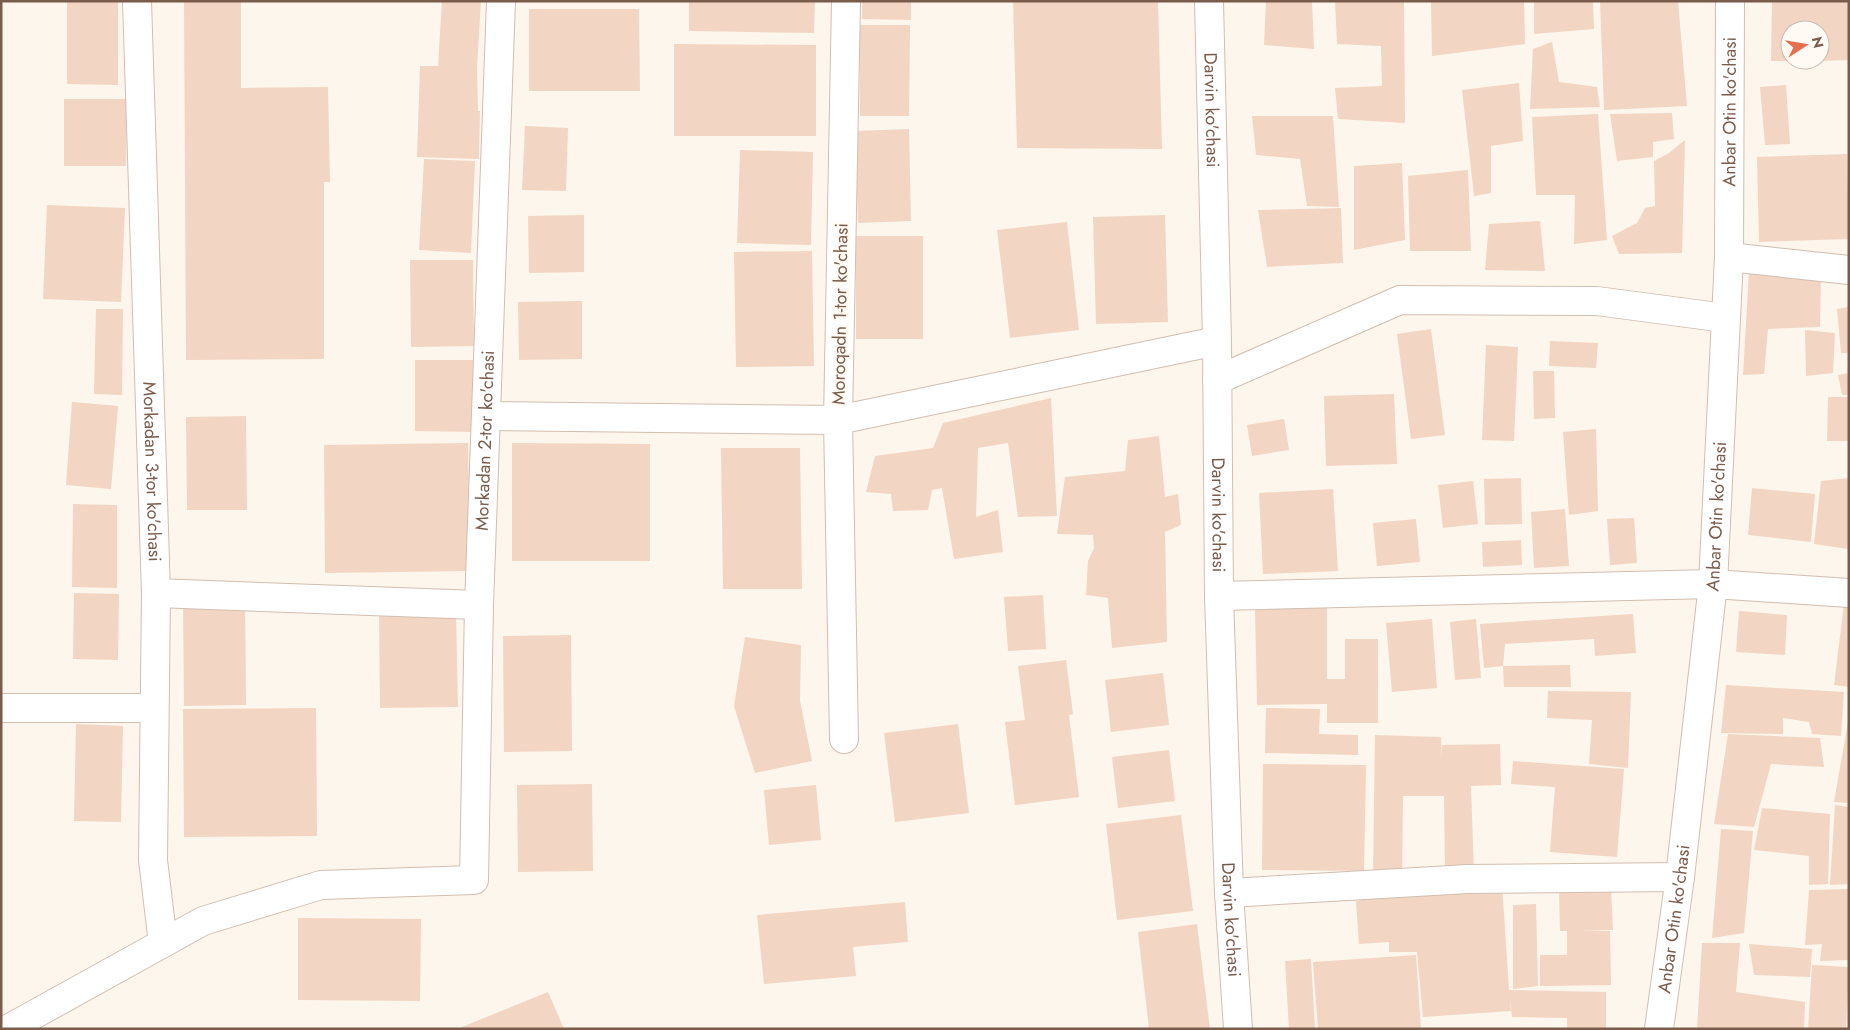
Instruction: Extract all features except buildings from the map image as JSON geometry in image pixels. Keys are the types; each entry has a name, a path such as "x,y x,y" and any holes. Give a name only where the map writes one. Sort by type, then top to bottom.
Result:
{"street":[{"name":"Morkadan 3-tor ko'chasi","path":"137,1 156,592 153,860 163,943"},
{"name":"Morkadan 2-tor ko'chasi","path":"163,943 203,921 321,885 474,880 479,606 501,1"},
{"name":"Morоqadn 1-tor ko'chasi","path":"846,1 838,420 1216,341"},
{"name":"Darvin ko'chasi","path":"1209,1 1217,380 1219,596 1229,893 1238,1029"},
{"name":"Anbar Otin ko'chasi","path":"1659,1029 1680,877 1713,584 1729,257 1730,1"},
{"path":"1729,257 1849,270"},
{"path":"1217,380 1400,300 1597,301 1725,318"},
{"path":"487,416 838,420 844,739"},
{"path":"1219,596 1713,584 1849,593"},
{"path":"156,592 479,606"},
{"path":"1,708 154,708"},
{"path":"1229,893 1468,879 1680,877"},
{"path":"8,1029 163,943"}]}
